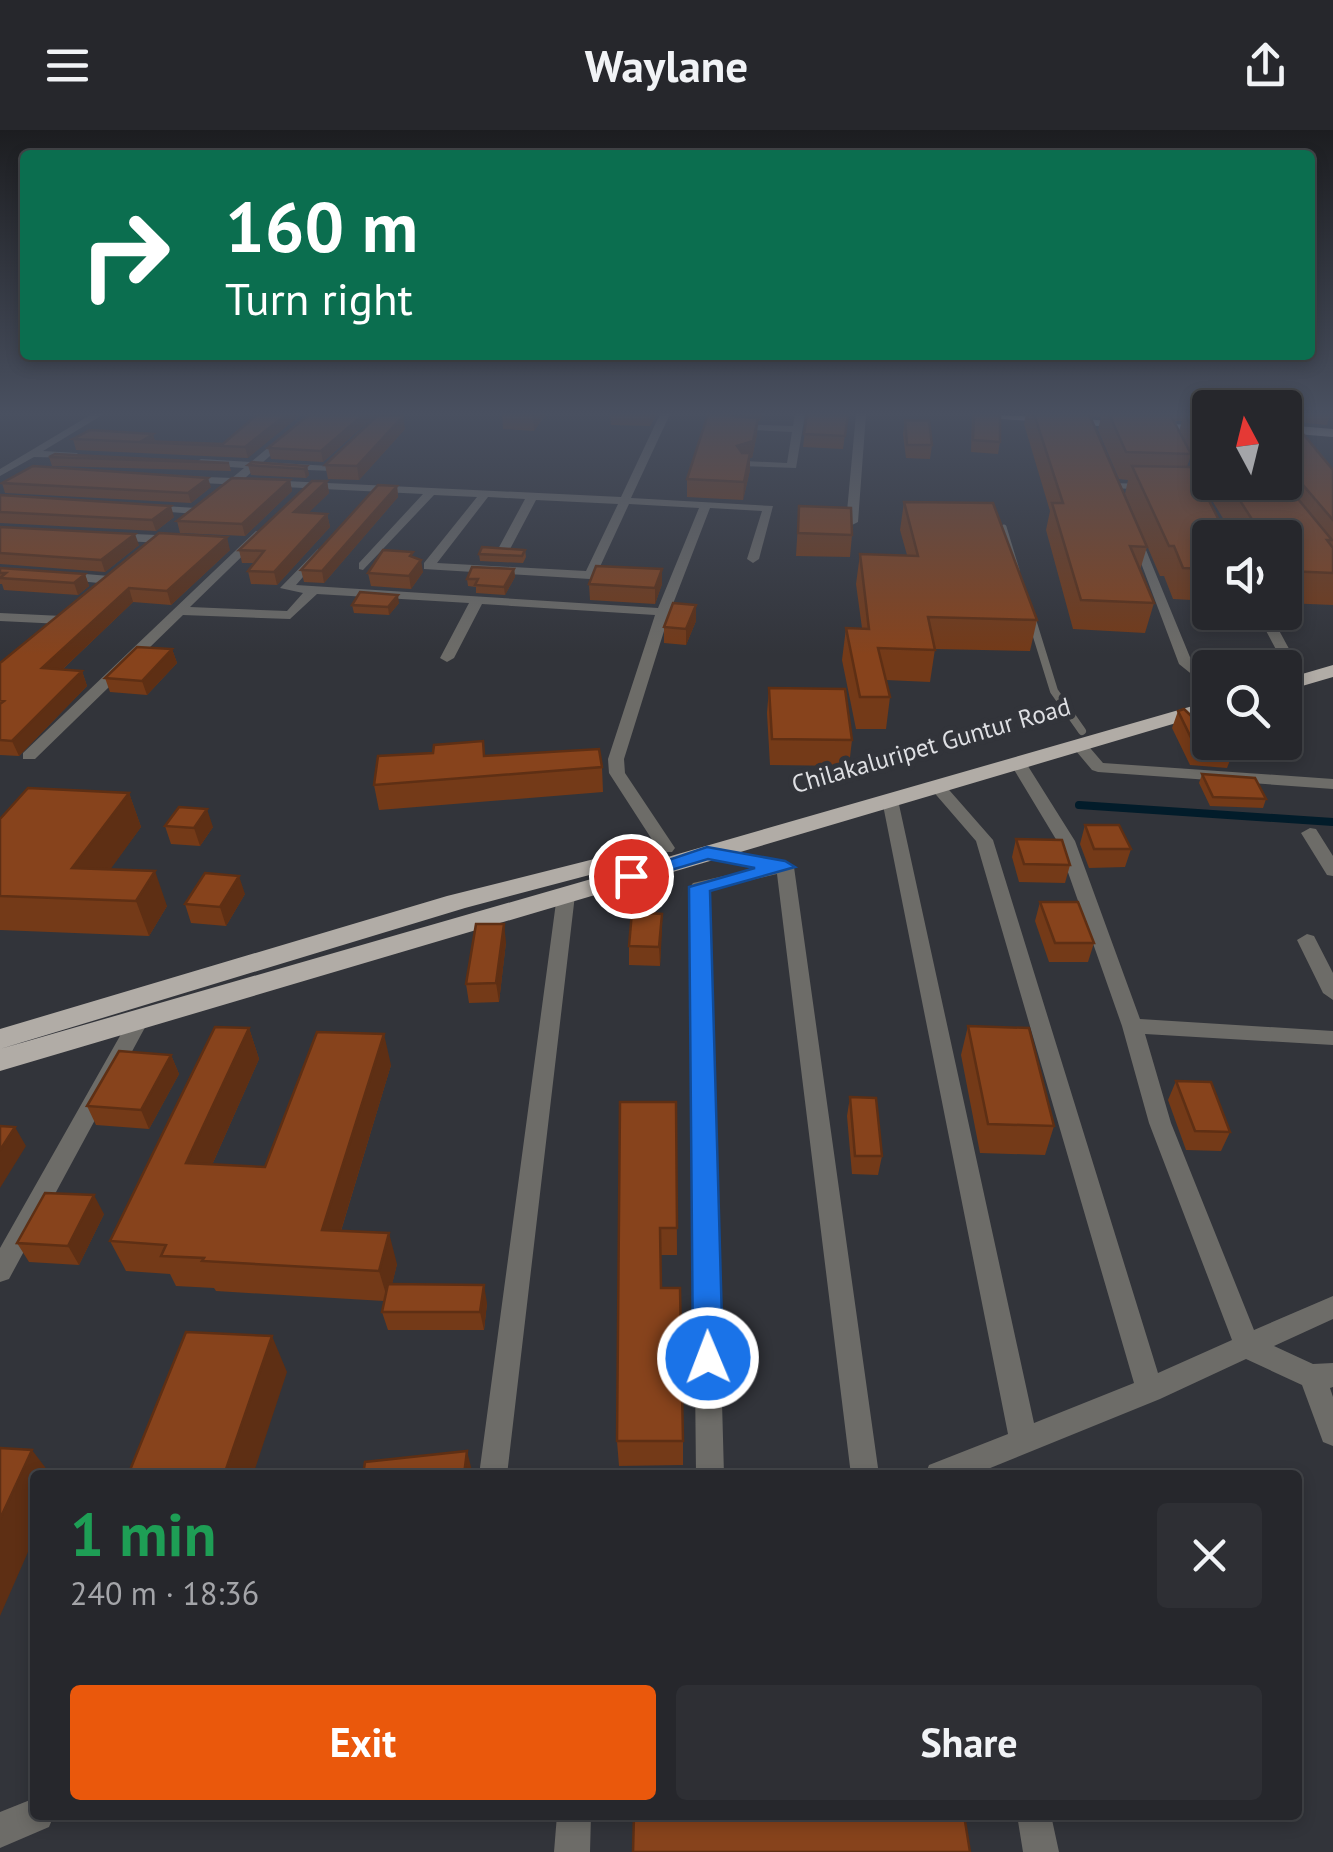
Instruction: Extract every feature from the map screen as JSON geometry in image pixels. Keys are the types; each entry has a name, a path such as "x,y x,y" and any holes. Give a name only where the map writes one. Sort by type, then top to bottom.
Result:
{"highway":[{"path":"1302,669 1333,657"},
{"path":"1302,674 1333,671"},
{"name":"Chilakaluripet Guntur Road","path":"0,1060 1018,762 1192,700"},
{"name":"Chilakaluripet Guntur Road","path":"0,1039 456,902 1192,711"}],"street":[{"path":"298,498 302,494"},
{"path":"362,504 370,494"},
{"path":"363,566 429,494"},
{"path":"485,494 428,566 640,577"},
{"path":"493,494 769,508 754,559"},
{"path":"590,575 630,494"},
{"path":"852,522 854,494"},
{"path":"1117,494 1121,503"},
{"path":"504,552 532,496"},
{"path":"1200,500 1203,505"},
{"path":"148,550 208,502"},
{"path":"666,848 617,772 616,759 674,578 706,505"},
{"path":"137,507 196,511"},
{"path":"29,756 272,521"},
{"path":"1128,521 1186,664 1192,669"},
{"path":"90,535 195,541"},
{"path":"230,543 246,544"},
{"path":"324,546 286,588 666,612"},
{"path":"98,590 122,570"},
{"path":"55,576 110,580"},
{"path":"657,577 674,578"},
{"path":"182,611 290,615 313,590"},
{"path":"446,658 476,603"},
{"path":"0,617 68,615 50,632"},
{"path":"1081,738 1098,767 1333,784"},
{"path":"1018,762 1066,841 1132,1026 1160,1123 1248,1348 1323,1376 1333,1433"},
{"path":"936,786 984,840 1150,1390"},
{"path":"890,800 1023,1438"},
{"path":"1310,833 1333,871"},
{"path":"707,853 785,867"},
{"path":"710,1470 699,887 785,867"},
{"path":"785,867 864,1470"},
{"path":"493,1470 566,895"},
{"path":"1307,940 1333,993"},
{"path":"0,1271 138,1020"},
{"path":"1132,1026 1333,1038"},
{"path":"971,1468 1023,1438 1150,1390 1333,1307"},
{"path":"0,1830 30,1818"},
{"path":"572,1852 574,1820"},
{"path":"1035,1820 1040,1852"}],"lane":[{"path":"1004,527 1020,581"},
{"path":"1032,618 1054,690 1081,738"}],"building":[{"path":"211,494 274,494 242,524 177,521"},
{"path":"298,494 313,494 294,512 327,514 274,572 248,571 264,551 239,550"},
{"path":"370,494 390,494 322,571 301,570"},
{"path":"1060,494 1124,494 1147,547 1130,546 1154,603 1081,600 1052,503 1063,503"},
{"path":"1145,494 1192,494 1192,500 1209,500 1219,520 1192,520 1192,568 1183,568 1174,546 1169,546"},
{"path":"1311,494 1333,494 1333,520"},
{"path":"0,495 171,506 152,520 0,512"},
{"path":"1240,500 1299,500 1332,540 1327,540 1333,548 1333,573 1302,572 1302,520 1252,520"},
{"path":"904,502 993,503 1037,620 928,617 935,650 878,648 890,697 860,697 846,628 869,629 860,554 918,556"},
{"path":"799,506 851,508 852,535 798,533"},
{"path":"0,527 135,534 101,560 0,553"},
{"path":"159,533 227,537 167,591 129,588 42,668 82,671 12,741 0,740 0,704 4,701 0,700 0,663"},
{"path":"482,547 525,550 522,556 479,554"},
{"path":"383,550 413,552 410,556 421,560 409,576 368,573"},
{"path":"596,566 662,569 655,588 589,584"},
{"path":"472,567 514,569 504,587 475,585 478,579 467,579"},
{"path":"0,568 85,574 74,583 0,578 6,573 0,573"},
{"path":"360,592 398,595 388,607 352,605"},
{"path":"673,603 696,605 686,629 664,627"},
{"path":"137,647 172,649 142,681 105,678"},
{"path":"769,688 845,689 852,740 772,739"},
{"path":"1184,709 1192,717 1192,740 1178,711"},
{"path":"483,741 484,756 599,749 602,767 374,785 378,756 433,753 434,745"},
{"path":"1202,774 1255,778 1266,799 1213,797"},
{"path":"28,788 129,793 72,868 155,871 136,901 0,896 0,819"},
{"path":"179,807 207,809 194,828 165,826"},
{"path":"1085,825 1119,825 1131,849 1094,849"},
{"path":"1016,839 1062,840 1070,865 1024,864"},
{"path":"205,873 239,876 220,907 185,904"},
{"path":"1040,902 1078,902 1094,943 1055,943"},
{"path":"632,912 662,914 659,947 629,946"},
{"path":"476,924 504,924 496,983 466,984"},
{"path":"968,1026 1029,1028 1054,1126 988,1124"},
{"path":"215,1027 249,1028 186,1163 265,1167 317,1032 384,1034 322,1230 389,1233 379,1271 202,1261 204,1258 161,1256 166,1245 110,1241"},
{"path":"119,1051 171,1055 141,1110 87,1106"},
{"path":"1176,1081 1211,1082 1230,1132 1195,1131"},
{"path":"850,1097 876,1098 882,1156 855,1156"},
{"path":"620,1102 676,1102 677,1228 660,1228 661,1288 680,1288 683,1441 617,1441"},
{"path":"0,1126 15,1127 0,1150"},
{"path":"45,1193 94,1195 68,1246 17,1243"},
{"path":"388,1284 484,1285 480,1312 382,1312"},
{"path":"186,1332 272,1336 226,1470 130,1470"},
{"path":"0,1448 32,1450 0,1519"},
{"path":"467,1451 465,1470 364,1470 365,1462"},
{"path":"634,1820 965,1820 970,1852 633,1852"}],"waterway":[{"path":"1079,805 1333,822"}],"route":[{"path":"631,876 707,853 785,867 699,887 708,1358"}]}
